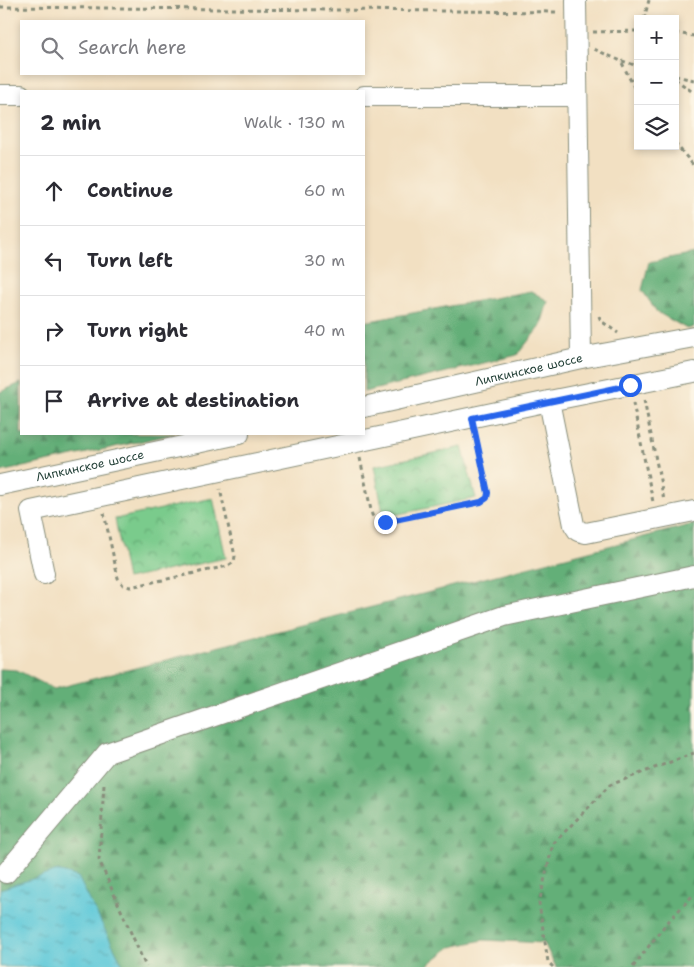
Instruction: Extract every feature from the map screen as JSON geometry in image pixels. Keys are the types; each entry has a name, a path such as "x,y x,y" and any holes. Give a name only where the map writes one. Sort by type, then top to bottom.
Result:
{"street":[{"path":"572,6 585,32 576,96 581,358"},
{"path":"0,95 20,95"},
{"path":"365,96 576,96"},
{"name":"Липкинское шоссе","path":"365,407 581,358 694,337"},
{"path":"31,511 694,372"},
{"path":"549,401 574,525 578,531 586,533 694,511"},
{"name":"Липкинское шоссе","path":"0,485 234,435"},
{"path":"24,480 44,574"},
{"path":"6,873 106,753 504,616 694,576"}],"path":[{"path":"645,15 649,0"},
{"path":"0,7 572,6"},
{"path":"585,32 634,30"},
{"path":"679,34 694,36"},
{"path":"594,48 621,61 634,65"},
{"path":"621,61 634,88"},
{"path":"679,78 694,80"},
{"path":"679,81 694,93"},
{"path":"679,147 694,166"},
{"path":"635,384 662,517"},
{"path":"635,384 662,517"},
{"path":"357,442 372,515 377,521 385,522 481,502 487,498 488,493 472,418"},
{"path":"100,496 118,578 122,585 130,587 228,566 234,562 235,556 217,472"},
{"path":"553,967 548,962 539,903 553,844 610,785 694,752"},
{"path":"105,782 99,860 146,967"},
{"path":"634,967 666,925 694,894"}],"green space":[{"path":"694,253 694,327 687,329 657,312 642,290 649,262"},
{"path":"531,291 548,301 541,325 517,355 365,392 365,322"},
{"path":"20,383 20,435 169,435 0,472 0,392"},
{"path":"462,447 476,498 384,517 374,466"},
{"path":"213,498 226,558 127,579 115,519"},
{"path":"694,524 694,967 556,967 544,943 483,940 451,947 425,967 115,967 0,901 0,669 17,670 54,689"}],"water":[{"path":"58,871 78,877 124,967 0,967 0,889"}],"route":[{"path":"385,522 481,502 487,498 488,493 472,418 630,385"}]}
